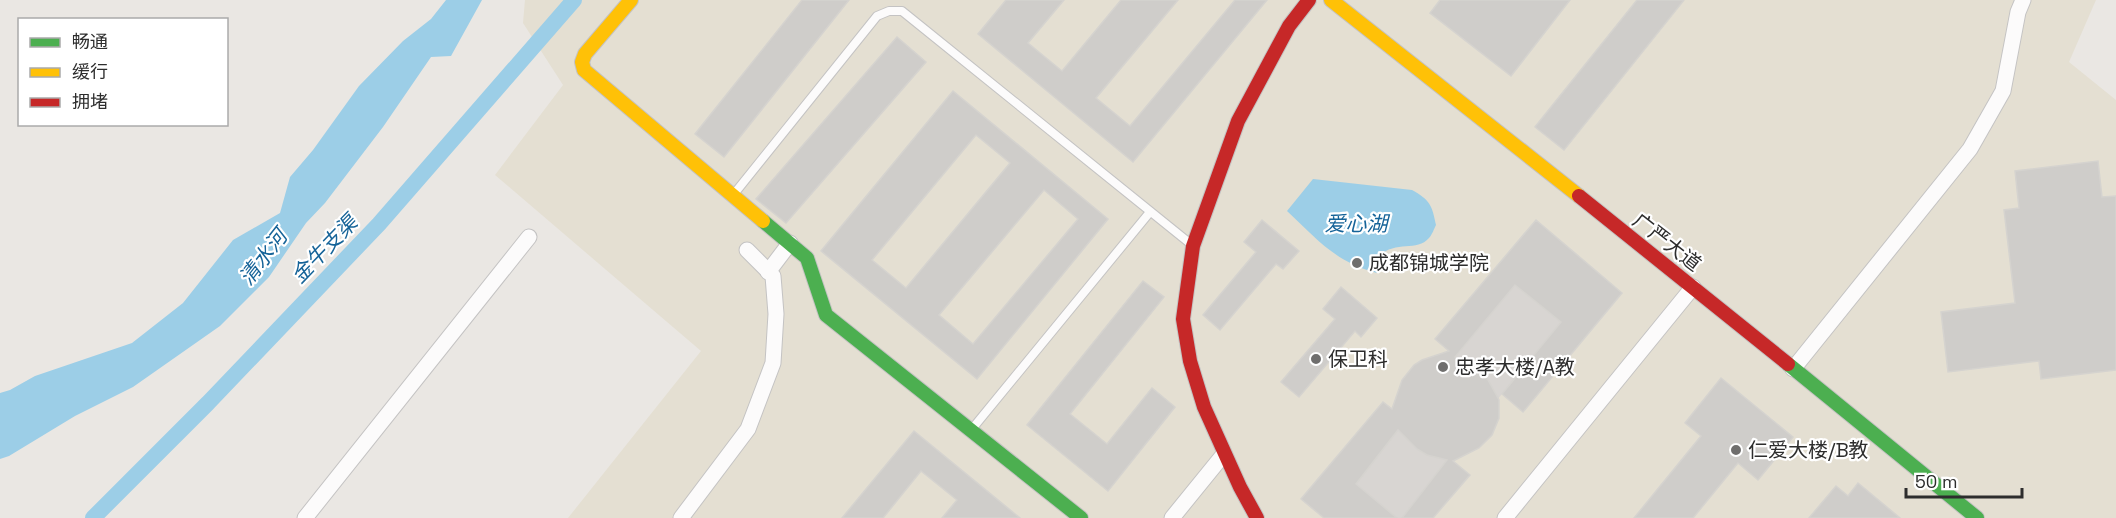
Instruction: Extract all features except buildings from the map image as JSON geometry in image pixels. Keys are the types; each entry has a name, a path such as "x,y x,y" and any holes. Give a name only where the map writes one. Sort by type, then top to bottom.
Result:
{"street":[{"path":"631,0 585,54 582,62 584,70 807,258 826,315 1081,518"},
{"path":"1257,518 1224,454 1204,407 1190,361 1183,319 1193,246 1238,121 1289,26 1309,0"},
{"name":"广严大道","path":"1331,0 1693,287 1977,518"},
{"path":"1793,369 1970,149 2003,91 2018,12 2023,0"},
{"path":"305,518 529,237"},
{"path":"768,272 790,243"},
{"path":"681,518 748,429 772,363 776,314 773,276 747,250"},
{"path":"1505,518 1693,287"},
{"path":"1172,518 1224,454"}],"lane":[{"path":"734,195 877,16 889,11 902,11 1193,246"},
{"path":"971,430 1150,212"}],"shaded area":[{"name":"成都锦城学院","path":"525,0 2096,0 2069,62 2116,100 2116,518 568,518 701,351 495,175 563,85 523,23"},
{"path":"1515,285 1561,322 1497,400 1454,359"},
{"path":"1400,427 1450,457 1402,518 1397,518 1356,484"}],"water":[{"name":"清水河","path":"446,0 482,0 451,56 431,57 383,127 325,203 306,223 269,277 220,326 133,387 75,416 9,456 0,459 0,393 35,376 132,343 183,303 233,240 280,213 290,177 313,150 359,86 403,41 431,19"},
{"name":"爱心湖","path":"1313,179 1412,190 1429,204 1436,225 1430,237 1424,242 1392,248 1379,256 1377,273 1362,268 1338,256 1287,211"}],"waterway":[{"name":"金牛支渠","path":"93,518 208,403 379,224 574,0"}],"traffic: fast":[{"path":"763,221 807,258 826,315 1081,518"},
{"path":"1788,364 1977,518"}],"traffic: slow":[{"path":"631,0 585,54 582,62 584,70 763,221"},
{"path":"1331,0 1579,196"}],"traffic: jam":[{"path":"1257,518 1240,487 1204,407 1190,361 1183,319 1193,246 1238,121 1289,26 1309,0"},
{"path":"1579,196 1788,364"}],"place":[{"name":"成都锦城学院","path":"1357,263"},
{"name":"保卫科","path":"1316,359"},
{"name":"忠孝大楼/A教","path":"1443,367"},
{"name":"仁爱大楼/B教","path":"1736,450"}]}
